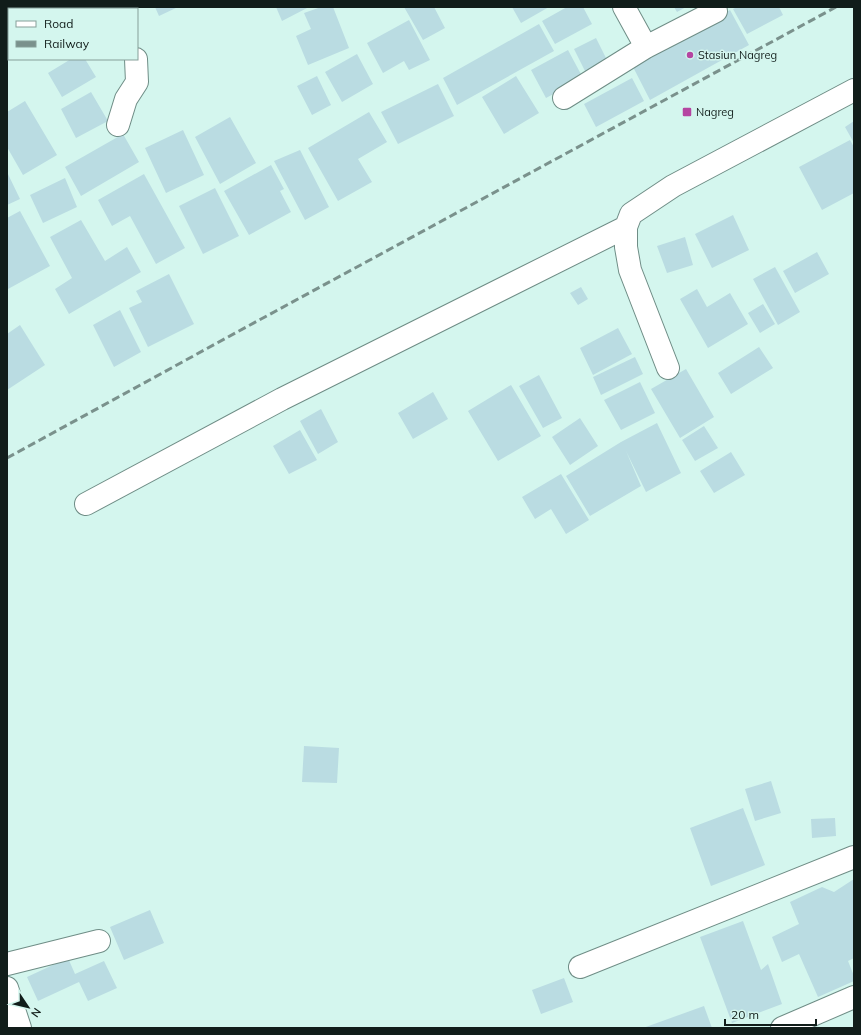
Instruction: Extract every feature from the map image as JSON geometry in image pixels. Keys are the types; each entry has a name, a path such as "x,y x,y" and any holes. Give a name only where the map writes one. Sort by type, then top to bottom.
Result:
{"street":[{"path":"624,7 646,47"},
{"path":"564,98 646,47 716,11"},
{"path":"118,125 126,99 137,82 136,60"},
{"path":"668,368 630,270 626,247 626,227 632,214 673,186 854,90"},
{"path":"86,504 282,399 626,227"},
{"path":"580,967 854,857"},
{"path":"7,964 99,941"},
{"path":"7,988 20,1028"},
{"path":"782,1028 854,997"}],"building":[{"path":"13,7 104,8 14,8"},
{"path":"155,7 178,7 159,16"},
{"path":"276,7 309,7 282,21"},
{"path":"321,7 333,7 349,48 308,65 296,36 311,29 304,13"},
{"path":"404,7 434,7 445,28 423,40"},
{"path":"512,7 549,7 521,23"},
{"path":"567,7 583,7 592,24 555,44 542,21"},
{"path":"674,7 686,7 677,12"},
{"path":"737,7 779,7 783,15 747,34 733,9"},
{"name":"Stasiun Nagreg","path":"730,10 749,45 650,100 632,65"},
{"path":"409,20 430,60 409,70 404,61 383,73 367,43"},
{"path":"7,21 8,54 7,54"},
{"path":"539,24 554,51 457,105 443,78"},
{"path":"596,38 610,66 588,77 574,49"},
{"path":"568,50 583,78 546,98 531,70"},
{"path":"357,54 373,84 342,102 325,72"},
{"path":"69,60 86,60 96,77 62,97 48,73"},
{"path":"317,76 331,105 312,115 297,86"},
{"path":"516,76 539,113 504,134 482,97"},
{"path":"632,78 644,101 596,127 584,104"},
{"path":"438,84 454,116 398,144 381,112"},
{"path":"91,92 108,121 76,138 61,109"},
{"path":"25,101 57,155 23,175 7,147 7,112"},
{"path":"369,112 387,142 358,159 372,182 338,201 308,148"},
{"path":"230,117 256,163 220,184 195,137"},
{"path":"854,121 854,143 845,127"},
{"path":"183,130 204,175 166,193 145,148"},
{"path":"123,134 139,162 81,196 65,167"},
{"path":"850,140 854,147 854,193 822,210 799,167"},
{"path":"300,150 329,207 305,220 274,161"},
{"path":"271,165 284,189 280,191 291,212 249,235 224,191"},
{"path":"7,172 20,199 7,205"},
{"path":"144,174 185,248 156,264 130,216 112,226 98,200"},
{"path":"65,178 77,207 43,223 30,195"},
{"path":"215,188 239,236 203,254 179,206"},
{"path":"20,211 50,266 8,289 7,218"},
{"path":"733,215 749,250 712,268 695,234"},
{"path":"81,220 105,261 127,247 141,272 69,314 55,289 72,278 50,237"},
{"path":"685,237 693,265 667,273 657,246"},
{"path":"817,252 829,274 795,293 783,271"},
{"path":"775,267 800,312 778,325 753,279"},
{"path":"169,274 194,324 148,347 129,308 142,302 136,291"},
{"path":"581,287 588,299 578,305 570,293"},
{"path":"697,289 707,307 730,293 748,324 708,348 680,299"},
{"path":"763,304 775,324 760,333 748,313"},
{"path":"120,310 141,352 114,367 93,325"},
{"path":"20,325 45,365 7,390 7,334"},
{"path":"618,328 632,354 593,375 580,348"},
{"path":"759,347 773,368 731,394 718,373"},
{"path":"635,357 643,374 601,395 593,377"},
{"path":"686,369 714,417 680,438 651,389"},
{"path":"539,375 562,418 543,428 519,386"},
{"path":"640,382 655,413 621,430 604,400"},
{"path":"511,385 541,436 498,461 468,411"},
{"path":"433,392 448,419 413,439 398,413"},
{"path":"321,409 338,442 318,454 300,421"},
{"path":"580,418 598,446 570,465 552,437"},
{"path":"657,423 681,473 646,492 626,451 641,486 590,516 566,476 621,442"},
{"path":"704,426 718,448 695,461 682,440"},
{"path":"300,430 317,460 289,474 273,446"},
{"path":"731,452 745,475 714,493 700,471"},
{"path":"561,474 589,520 566,534 551,509 535,519 522,497"},
{"path":"304,746 339,748 337,783 302,782"},
{"path":"771,781 781,813 755,821 745,789"},
{"path":"743,808 765,865 711,886 690,828"},
{"path":"835,818 836,836 812,838 811,819"},
{"path":"854,879 854,958 848,961 854,976 854,981 818,997 799,954 782,962 772,937 799,924 790,902 822,887 834,892"},
{"path":"150,910 164,943 124,960 110,927"},
{"path":"743,921 761,970 768,964 782,1004 732,1023 700,937"},
{"path":"68,958 75,974 104,961 117,988 88,1001 79,982 38,1001 27,977"},
{"path":"564,978 573,1002 541,1014 532,990"},
{"path":"704,1006 712,1028 643,1028"}],"railway":[{"path":"7,458 836,7"}],"place":[{"name":"Stasiun Nagreg","path":"690,55"},
{"name":"Nagreg","path":"687,112"}]}
